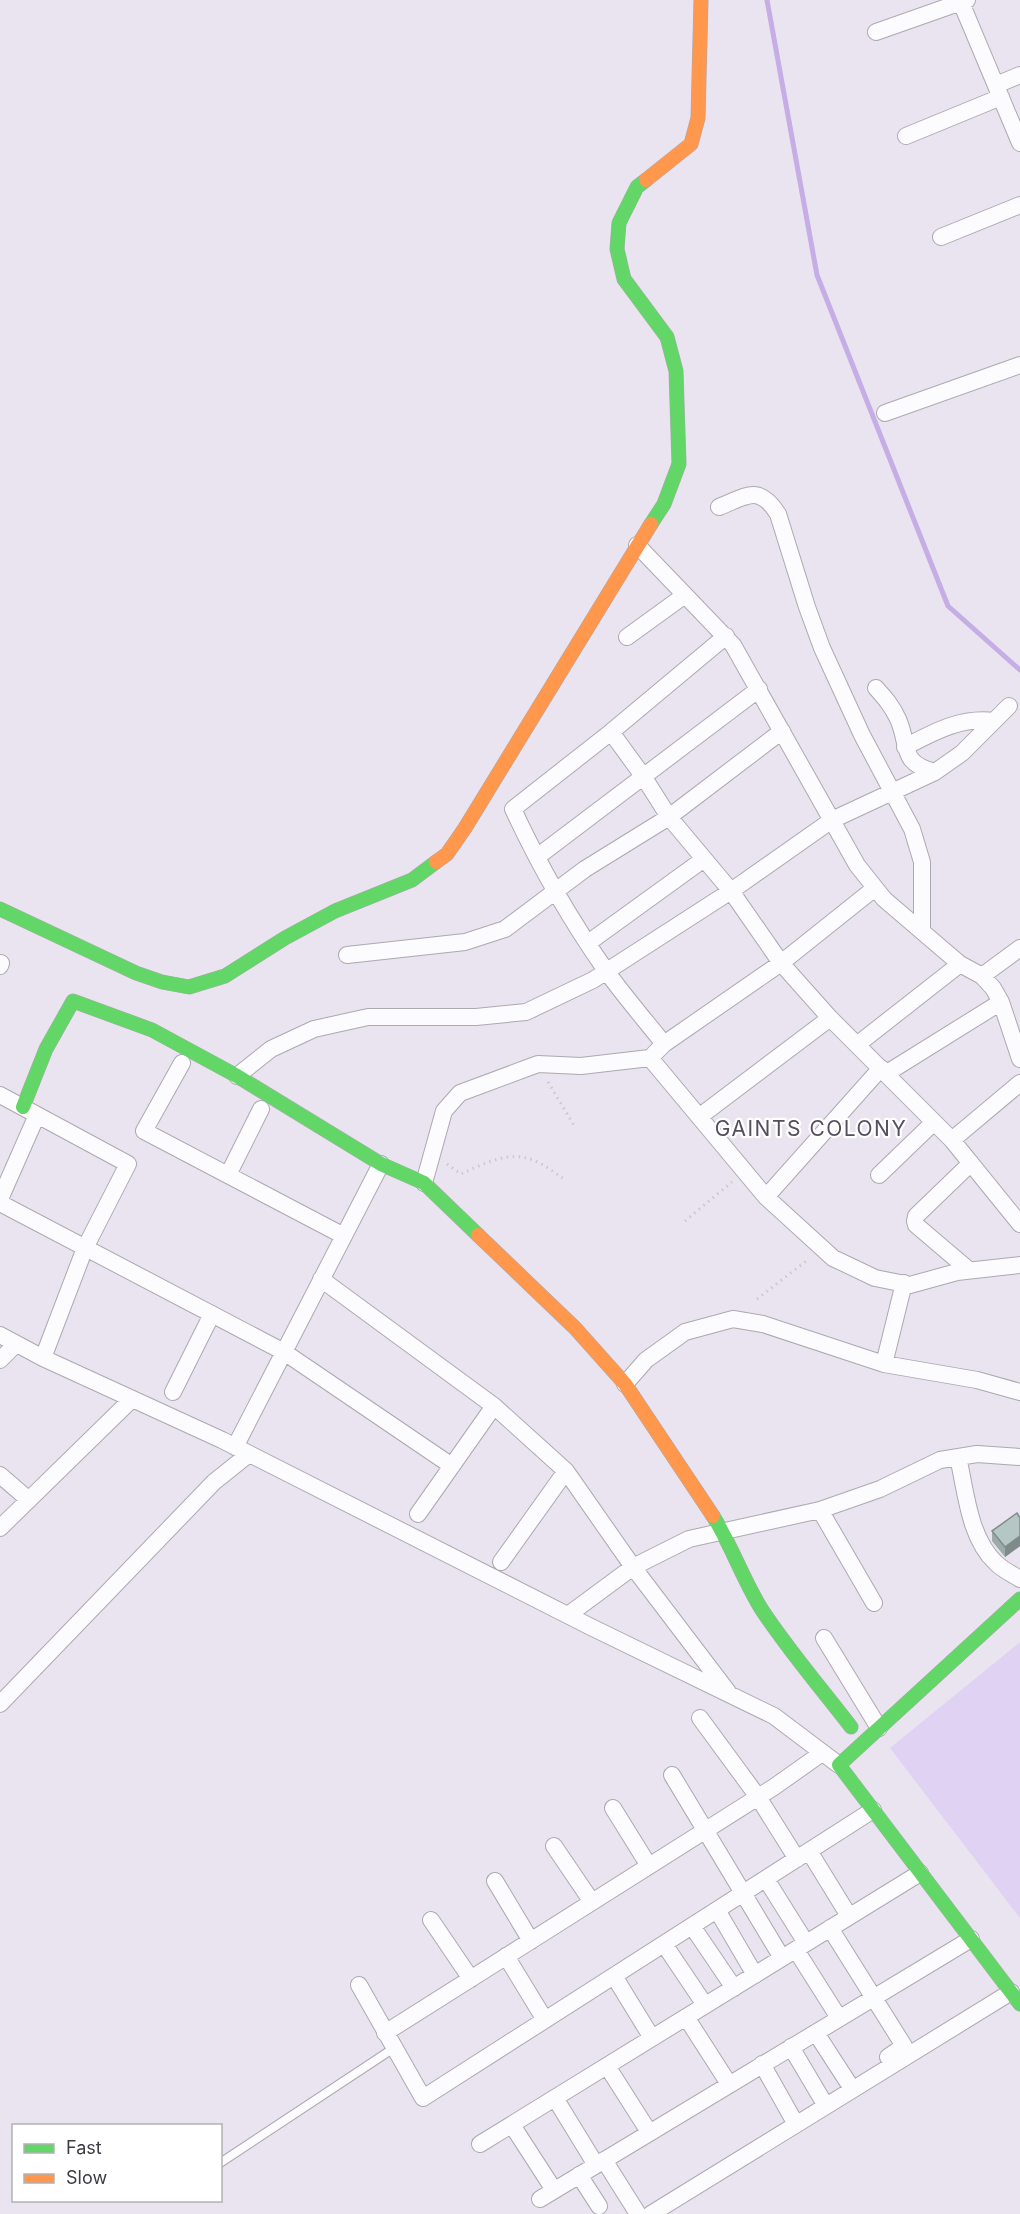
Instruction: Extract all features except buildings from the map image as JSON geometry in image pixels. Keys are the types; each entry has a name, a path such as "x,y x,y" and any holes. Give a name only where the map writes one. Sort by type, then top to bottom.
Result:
{"street":[{"path":"0,909 136,973 162,982 189,987 225,976 285,938 335,911 412,880 447,854 664,504 679,464 676,371 666,337 624,279 617,249 619,223 637,187 691,144 698,118 701,0"},
{"path":"876,32 962,1 1020,143"},
{"path":"906,136 998,91 1020,75"},
{"path":"941,237 1020,205"},
{"path":"885,413 1020,365"},
{"path":"719,507 753,493 762,495 778,514 822,648 862,735 912,829 922,862 922,931"},
{"path":"637,545 726,636 759,689 857,865 875,888 960,964 982,976 993,988 1016,1035 1020,1059"},
{"path":"627,637 685,595"},
{"path":"664,1044 607,972 588,943 555,891 513,809 611,732 726,636"},
{"path":"876,688 891,705 899,721 910,758 920,768 935,772"},
{"path":"537,857 759,689"},
{"path":"237,1076 271,1050 314,1029 368,1017 425,1015 476,1017 526,1012 593,980 731,891 832,820 935,772 962,753 1009,706"},
{"path":"905,747 959,722 994,720"},
{"path":"347,954 465,942 505,928 585,869 669,817 782,731"},
{"path":"611,732 669,817 731,891 781,963 830,1018 952,1140 1020,1224"},
{"path":"588,943 704,859"},
{"path":"424,1183 444,1111 460,1093 538,1065 581,1066 650,1058 664,1044 781,963 875,888"},
{"path":"982,976 1020,948"},
{"path":"858,1044 960,964"},
{"path":"452,1466 284,1352 0,1201 30,1111 45,1049 73,1001 152,1030 237,1076 381,1164 424,1183 575,1328 625,1384 723,1532 733,1559 747,1586 796,1656 851,1727"},
{"path":"766,1197 884,1071 1001,1002"},
{"path":"699,1117 830,1018"},
{"path":"650,1058 766,1197 833,1258 875,1278 910,1284 969,1270 1020,1265"},
{"path":"182,1063 144,1131 344,1236"},
{"path":"952,1140 1020,1083"},
{"path":"0,1095 128,1164 85,1248 43,1358"},
{"path":"228,1175 261,1109"},
{"path":"879,1175 934,1122"},
{"path":"969,1270 916,1225 915,1221 916,1216 971,1163"},
{"path":"0,1704 214,1482 242,1450 284,1352 381,1164"},
{"path":"321,1279 494,1406 566,1471 633,1567 730,1695"},
{"path":"884,1364 904,1283"},
{"path":"173,1392 212,1314"},
{"path":"625,1384 646,1360 685,1332 733,1319 763,1324 884,1364 977,1380 1020,1392"},
{"path":"0,1335 43,1358 242,1450 774,1716 838,1765 1016,1998 743,2150"},
{"path":"0,1360 16,1344"},
{"path":"0,1528 132,1399"},
{"path":"418,1514 494,1406"},
{"path":"568,1615 633,1567 689,1539 820,1510 880,1489 940,1460 976,1454 1020,1456"},
{"path":"958,1457 980,1541 996,1563 1020,1580"},
{"path":"501,1562 566,1471"},
{"path":"0,1475 29,1500"},
{"path":"820,1510 874,1603"},
{"path":"838,1765 1020,1599"},
{"path":"824,1638 879,1728"},
{"path":"700,1718 849,1916"},
{"path":"385,2033 705,1831 822,1753"},
{"path":"672,1775 743,1893 795,1950 840,2018"},
{"path":"613,1808 649,1866"},
{"path":"359,1985 423,2098 873,1810"},
{"path":"554,1846 592,1902"},
{"path":"480,2144 920,1873"},
{"path":"766,1879 795,1950"},
{"path":"495,1881 531,1941"},
{"path":"717,1910 755,1974"},
{"path":"431,1920 471,1979"},
{"path":"692,1926 734,1988"},
{"path":"651,2214 904,2046 830,1928"},
{"path":"512,2125 547,2194 971,1939"},
{"path":"664,1944 705,2005"},
{"path":"506,1956 545,2020"},
{"path":"614,1976 652,2038"},
{"path":"686,2017 729,2084"},
{"path":"816,2032 849,2084"},
{"path":"791,2047 823,2101"},
{"path":"762,2064 801,2116"},
{"path":"607,2066 650,2132"},
{"path":"555,2098 638,2214"},
{"path":"579,2175 599,2206"}],"lane":[{"path":"222,2162 394,2048"}],"path":[{"path":"538,1065 575,1127"},
{"path":"433,1154 461,1174 505,1157 521,1157 534,1160 564,1179"},
{"path":"685,1221 745,1172"},
{"path":"757,1299 822,1248"}],"shaded area":[{"path":"1020,1642 1020,1918 890,1748"}],"waterway":[{"path":"767,0 817,275 948,606 1020,670"}],"traffic: fast":[{"path":"646,180 637,187 619,223 617,249 624,279 667,337 676,371 679,464 664,504 651,524"},
{"path":"0,909 136,973 162,982 189,987 225,976 285,938 335,911 412,880 436,862"},
{"path":"23,1107 46,1049 73,1001 152,1030 237,1076 381,1164 424,1183 478,1235"},
{"path":"713,1516 762,1610 851,1727"},
{"path":"1020,1599 839,1765 1020,2004"}],"traffic: slow":[{"path":"646,180 691,144 698,118 701,0"},
{"path":"436,862 447,854 465,828 651,524"},
{"path":"478,1235 575,1328 625,1384 713,1516"}],"district":[{"name":"GAINTS COLONY","path":"811,1128"}]}
